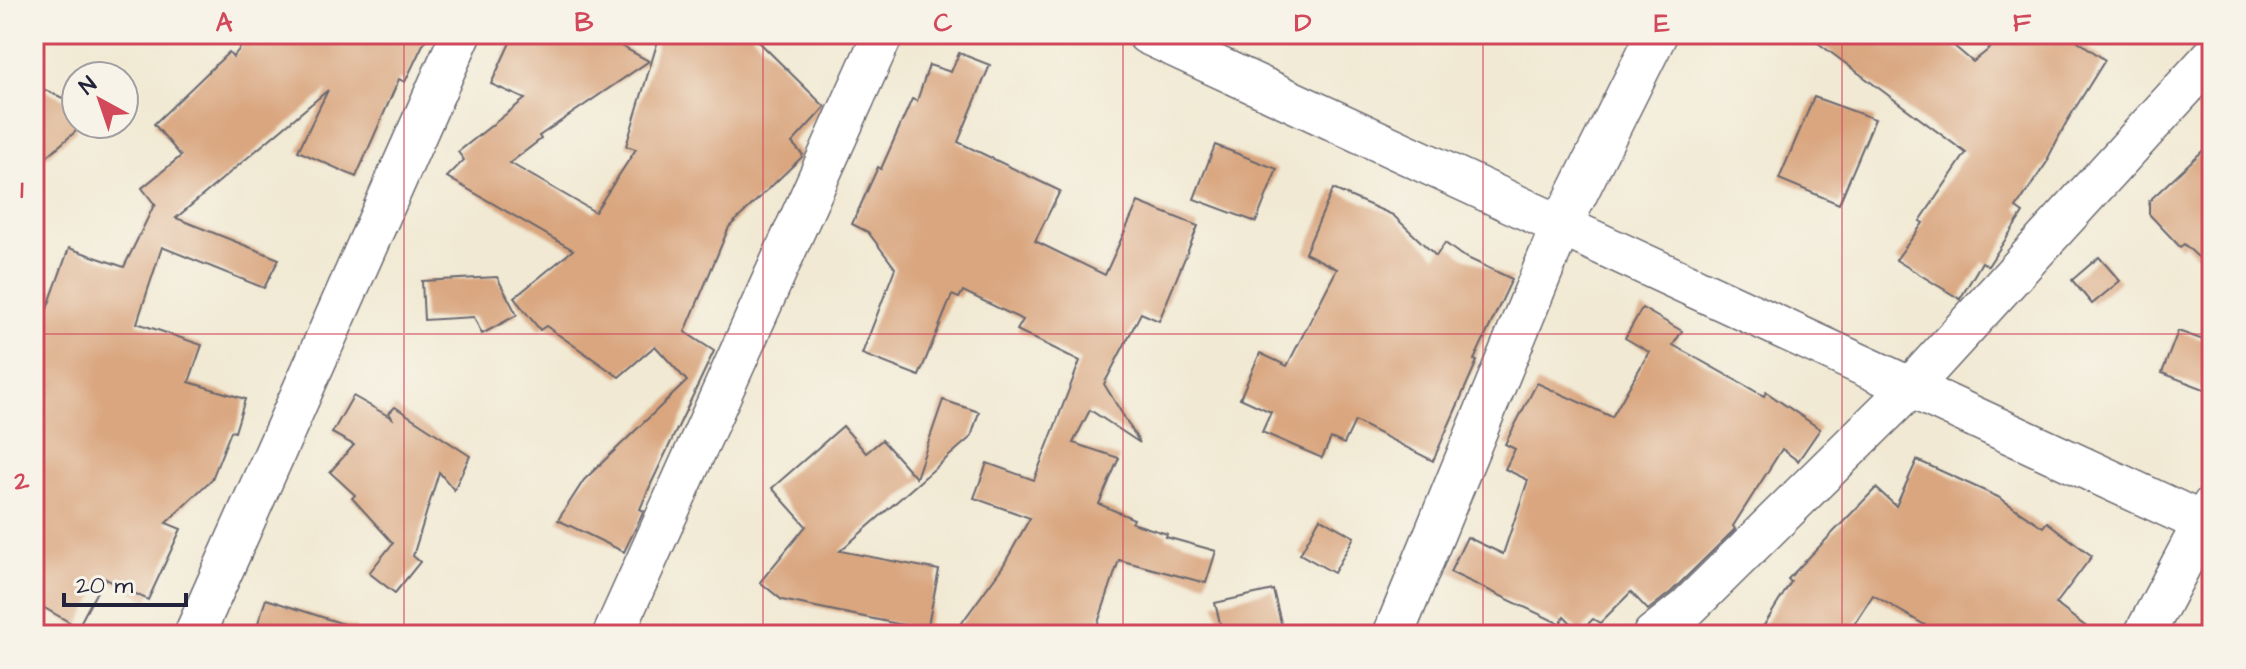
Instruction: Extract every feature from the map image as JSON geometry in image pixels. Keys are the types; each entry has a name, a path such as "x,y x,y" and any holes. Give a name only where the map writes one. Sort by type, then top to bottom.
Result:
{"street":[{"path":"194,635 461,34"},
{"path":"613,635 883,34"},
{"path":"1147,34 1910,388 2209,519 2144,635"},
{"path":"1393,635 1561,226 1657,34"},
{"path":"1653,635 1686,609 1910,388 2212,57"}],"building":[{"path":"251,34 428,34 405,82 399,79 356,177 298,151 328,90 176,218 279,259 264,288 162,247 137,323 202,345 189,382 245,399 235,432 231,431 212,479 166,523 181,529 148,600 104,578 78,627 34,602 34,345 69,248 124,267 156,206 142,188 181,156 154,124 229,52 233,57"},
{"path":"514,34 599,34 649,61 539,136 541,139 510,163 595,212 636,149 626,146 660,34 751,34 825,107 792,143 802,157 729,227 685,332 714,351 651,484 640,509 644,511 624,552 558,520 584,480 687,381 655,346 619,377 546,326 540,330 514,298 573,250 447,177 464,160 458,152 525,99 491,84"},
{"path":"1806,34 1940,34 1973,62 2008,34 2068,34 2105,60 2066,123 2049,159 2016,208 2023,213 1988,266 1982,262 1960,299 1896,260 1966,153"},
{"path":"959,53 990,65 958,142 1060,191 1035,241 1105,275 1138,202 1198,226 1159,321 1141,313 1104,384 1140,443 1090,410 1073,443 1119,458 1099,504 1134,519 1132,523 1167,534 1166,537 1216,551 1206,583 1119,560 1094,635 953,635 1003,566 1030,518 974,498 987,463 1034,480 1080,361 1017,330 1023,320 963,291 959,298 952,295 919,376 862,354 895,268 868,232 852,224 912,99 917,101 929,65 951,72"},
{"path":"34,85 60,97 60,140 66,140 34,168"},
{"path":"1814,97 1875,119 1839,204 1779,179"},
{"path":"2212,142 2212,270 2184,244 2180,247 2149,214 2149,201"},
{"path":"1215,145 1277,169 1256,222 1194,199"},
{"path":"1333,189 1393,215 1436,256 1445,243 1461,255 1512,279 1474,360 1477,361 1433,461 1355,421 1344,444 1331,438 1322,458 1262,432 1271,412 1240,398 1260,353 1287,366 1337,269 1305,253"},
{"path":"2099,257 2120,281 2092,304 2072,280"},
{"path":"497,277 517,315 482,334 474,317 424,320 422,281"},
{"path":"1642,308 1682,331 1673,345 1764,396 1766,392 1820,429 1798,461 1782,449 1733,526 1735,529 1671,592 1648,610 1631,592 1600,623 1593,619 1580,632 1564,616 1560,624 1450,572 1467,537 1503,554 1528,480 1505,469 1515,449 1505,444 1537,383 1612,417 1649,352 1625,338"},
{"path":"2178,331 2212,343 2212,392 2162,373"},
{"path":"353,396 392,418 389,413 395,407 470,456 454,490 439,472 413,556 420,562 395,593 369,573 393,543 352,498 355,495 330,472 354,445 332,433"},
{"path":"943,400 979,412 971,437 840,551 939,570 927,630 782,600 760,582 806,526 772,488 843,426 866,453 882,440 916,478"},
{"path":"1917,460 1998,497 2043,527 2047,522 2092,556 2056,604 2097,635 1942,635 1873,595 1847,635 1758,635 1791,582 1788,579 1876,488 1896,506"},
{"path":"1320,518 1354,537 1334,573 1300,554"},
{"path":"1273,590 1284,635 1223,635 1215,603"},
{"path":"266,599 356,628 355,635 254,635"}]}
